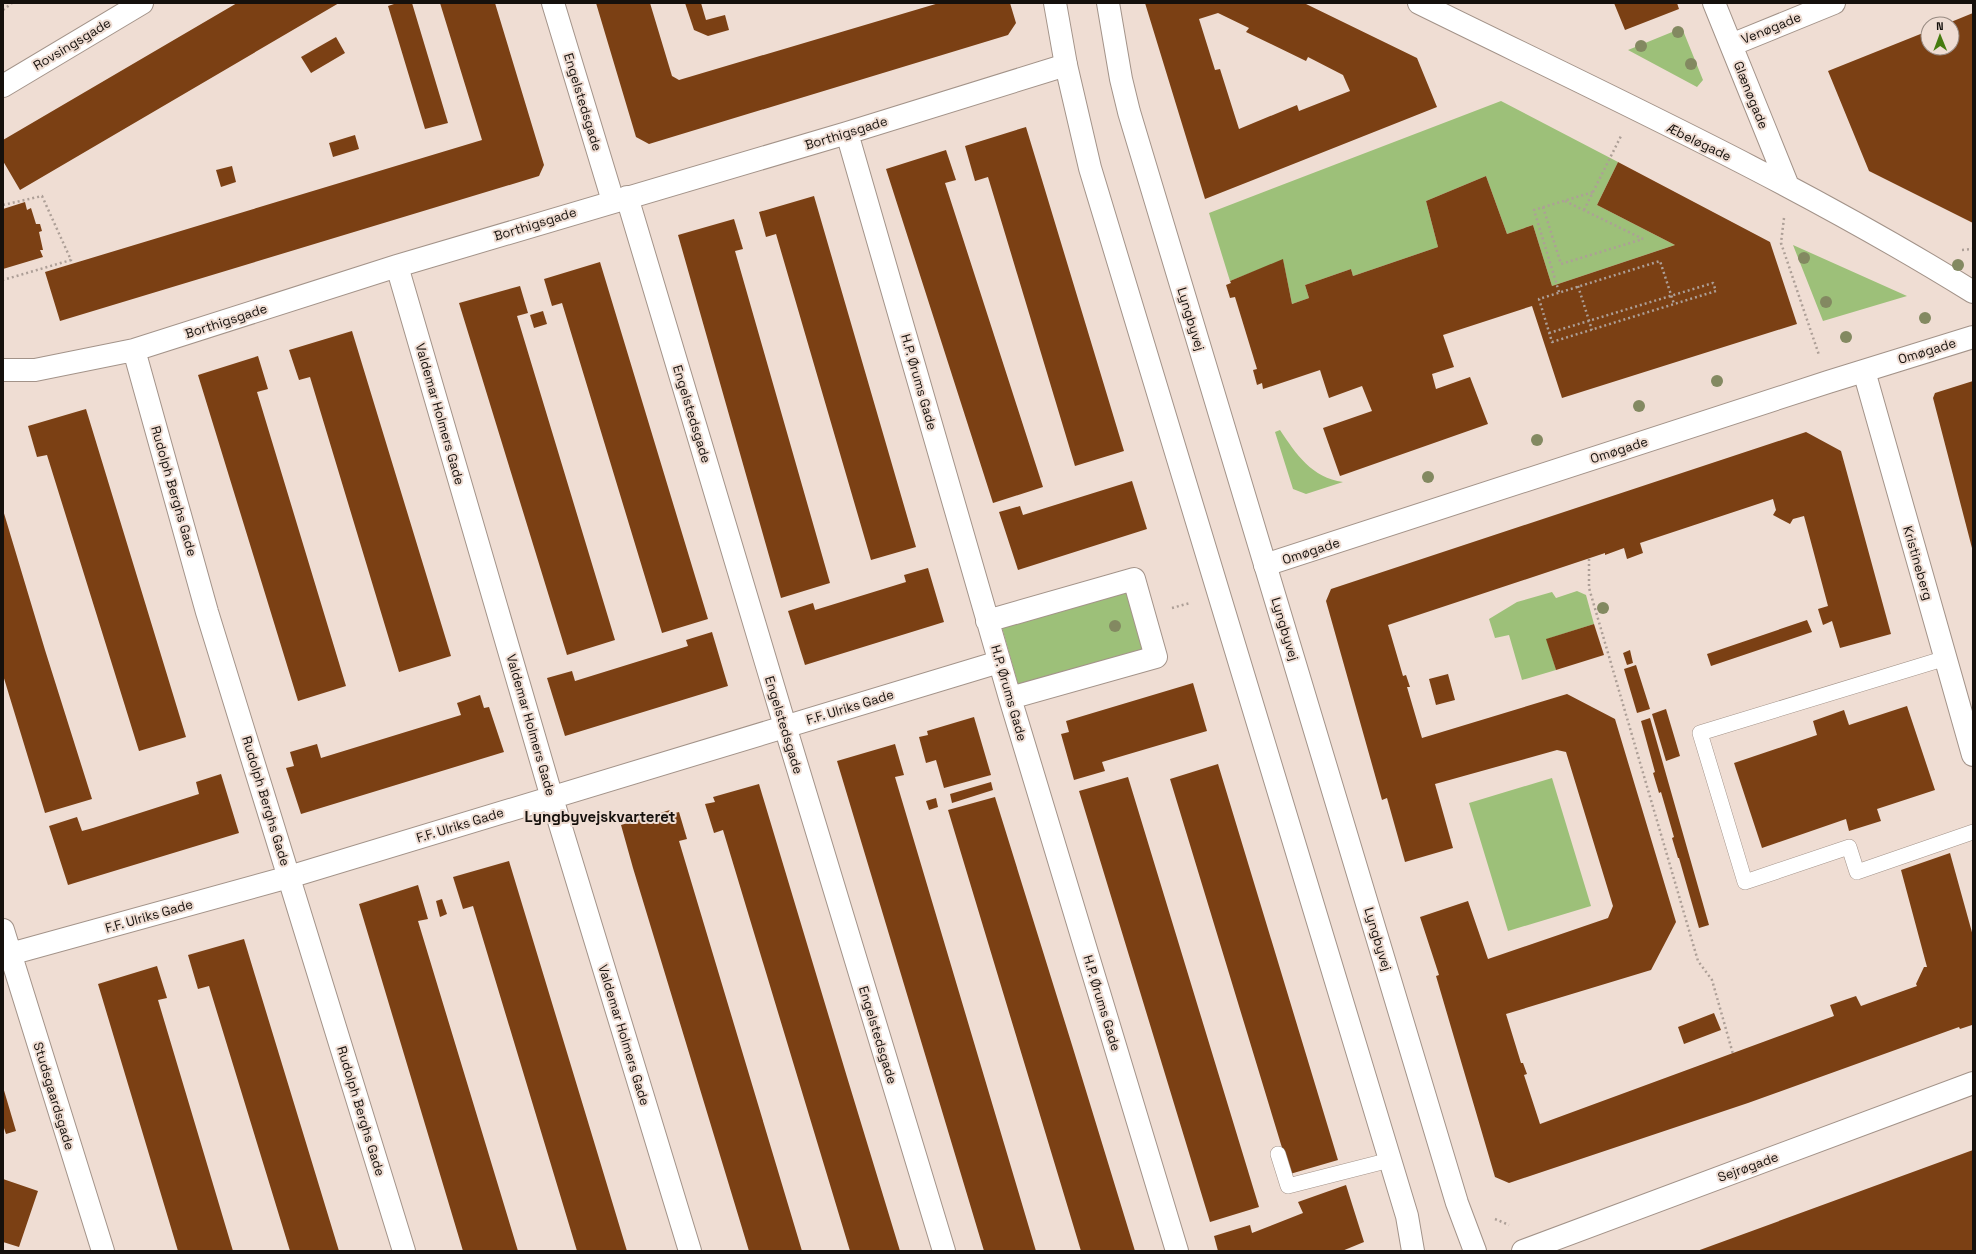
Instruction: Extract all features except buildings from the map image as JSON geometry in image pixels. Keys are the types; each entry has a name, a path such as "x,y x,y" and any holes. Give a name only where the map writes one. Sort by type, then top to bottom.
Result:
{"street":[{"name":"Rovsingsgade","path":"3,86 142,3"},
{"name":"Engelstedsgade","path":"553,3 620,199 785,726 944,1251"},
{"path":"1055,3 1066,65 1090,168 1407,1216 1413,1251"},
{"name":"Lyngbyvej","path":"1108,3 1121,79 1129,112 1457,1202 1476,1251"},
{"name":"Æbeløgade","path":"1419,3 1788,186 1915,256 1973,292"},
{"name":"Glænøgade","path":"1714,3 1788,186"},
{"name":"Venøgade","path":"1730,45 1834,3"},
{"name":"Borthigsgade","path":"3,370 35,370 134,350 397,266 620,199 847,134 1066,65"},
{"name":"H.P. Ørums Gade","path":"847,134 999,662 1177,1251"},
{"name":"Valdemar Holmers Gade","path":"397,266 552,798 690,1251"},
{"name":"Omøgade","path":"1266,566 1828,382 1973,337"},
{"name":"Rudolph Berghs Gade","path":"134,350 207,612 404,1251"},
{"name":"Kristineberg","path":"1864,371 1973,755"},
{"path":"987,621 1134,579 1156,657 1010,698"},
{"name":"F.F. Ulriks Gade","path":"6,942 289,877 999,662"},
{"name":"Studsgaardsgade","path":"6,942 103,1251"},
{"name":"Sejrøgade","path":"1523,1251 1550,1246 1973,1083"}],"lane":[{"path":"1946,658 1700,733 1744,882 1849,847 1857,872 1973,832"},
{"path":"1278,1154 1288,1186 1390,1160"}],"path":[{"path":"3,10 12,3"},
{"path":"1584,210 1623,132"},
{"path":"1788,186 1781,243 1828,382"},
{"path":"1559,292 1534,210 1593,192"},
{"path":"3,205 42,196 71,260 3,280"},
{"path":"1544,207 1561,264 1643,239 1565,201"},
{"path":"1549,333 1589,321 1671,295 1713,282 1716,291 1552,342 1549,333 1538,299 1660,261 1671,295 1674,304"},
{"path":"1578,286 1592,330"},
{"path":"1589,559 1589,588 1698,961 1712,980 1733,1054"},
{"path":"1144,616 1219,595"},
{"path":"1457,1202 1550,1246"}],"green space":[{"path":"1682,28 1703,80 1697,87 1628,50"},
{"path":"1501,101 1618,162 1597,205 1675,245 1552,286 1533,225 1507,234 1486,176 1426,201 1438,247 1353,276 1351,269 1305,285 1309,298 1292,304 1283,260 1230,281 1209,213"},
{"path":"1793,245 1907,296 1823,321"},
{"path":"1280,430 1292,448 1306,464 1322,476 1343,482 1306,494 1293,489 1275,432"},
{"path":"1127,588 1146,655 1020,691 1001,624"},
{"path":"1577,591 1586,595 1594,624 1547,639 1556,670 1522,680 1509,635 1495,638 1489,619 1517,602 1552,592 1556,598"},
{"path":"1552,778 1591,906 1508,931 1469,803"}],"district":[{"name":"Lyngbyvejskvarteret","path":"600,816"}]}
